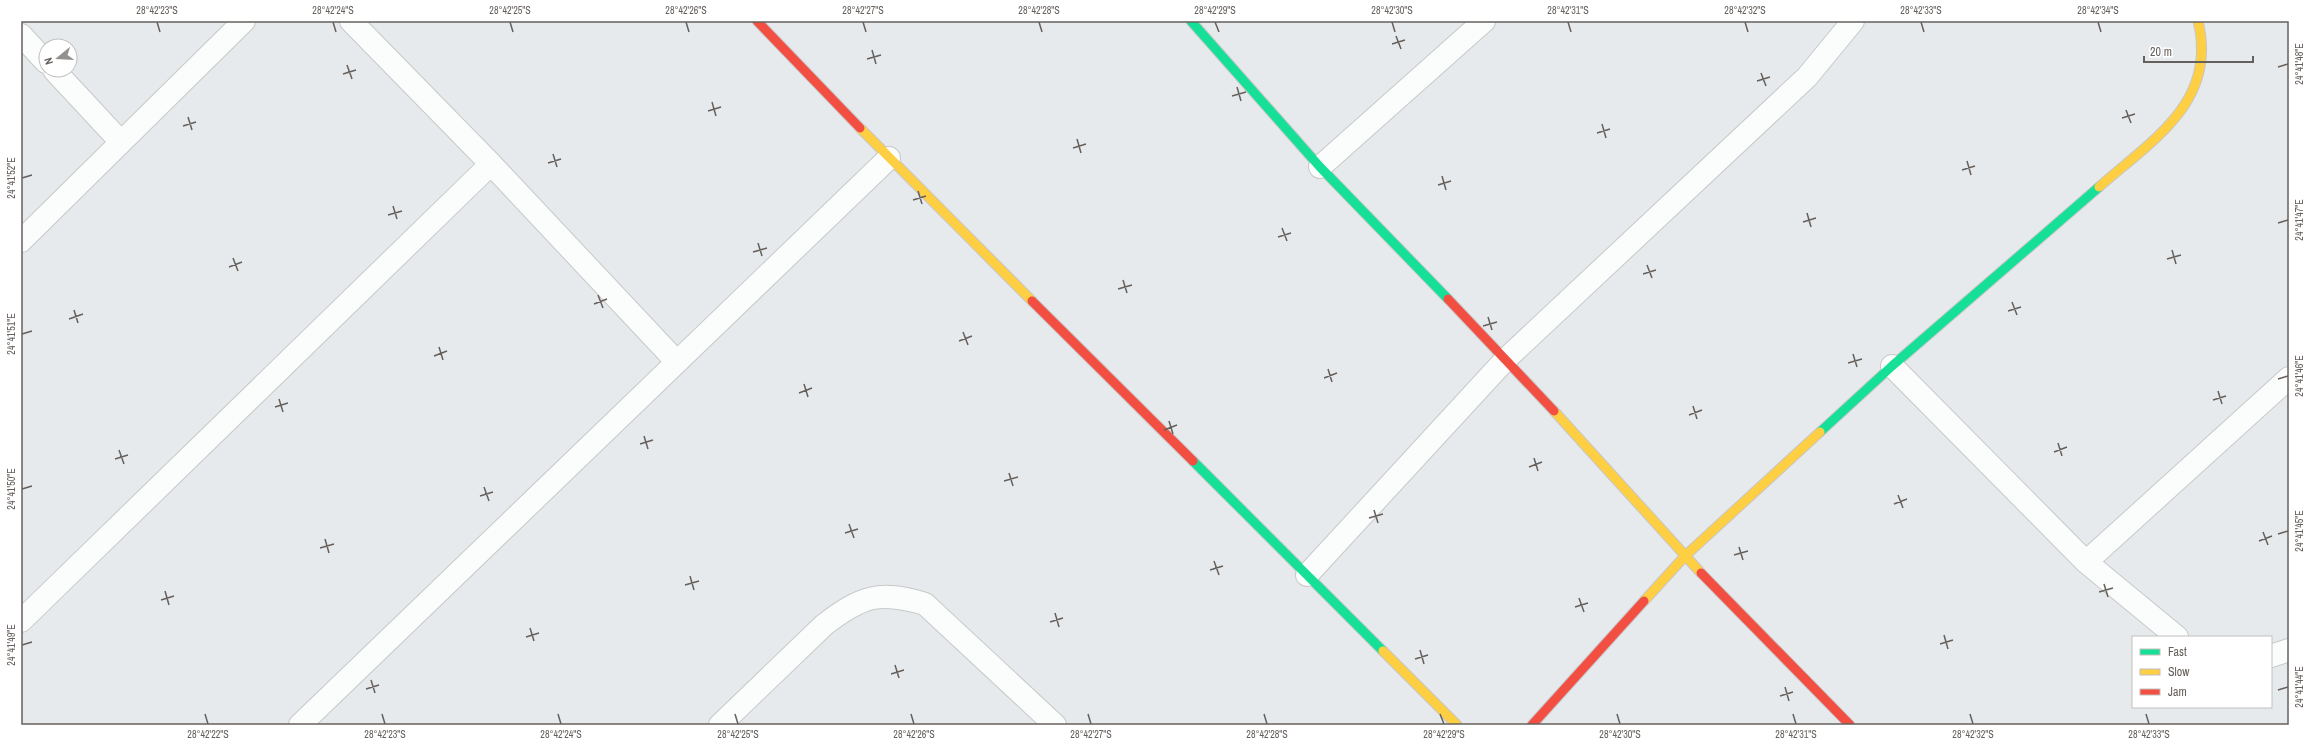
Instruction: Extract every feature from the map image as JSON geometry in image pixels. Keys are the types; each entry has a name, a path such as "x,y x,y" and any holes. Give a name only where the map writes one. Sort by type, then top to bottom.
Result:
{"street":[{"path":"21,240 120,141 244,21"},
{"path":"351,21 491,164 676,361"},
{"path":"757,21 889,158 1456,725"},
{"path":"1191,21 1320,167 1506,359 1685,556 1850,725"},
{"path":"1320,167 1484,21"},
{"path":"1306,575 1506,359 1806,77 1853,21"},
{"path":"1532,725 1685,556 1892,366 2159,134 2186,107 2199,83 2202,34 2198,21"},
{"path":"21,36 38,54"},
{"path":"61,78 120,141"},
{"path":"300,725 676,361 889,158"},
{"path":"21,621 491,164"},
{"path":"1892,366 2086,562 2176,636"},
{"path":"2086,562 2289,378"},
{"path":"720,725 824,626 842,612 870,598 884,596 901,597 925,604 1055,725"},
{"path":"2272,656 2289,650"}],"traffic: fast":[{"path":"1191,21 1320,167 1448,299"},
{"path":"1820,432 1892,366 2099,187"},
{"path":"1193,461 1383,651"}],"traffic: slow":[{"path":"2099,187 2159,135 2176,117 2189,97 2198,74 2202,49 2198,21"},
{"path":"860,128 1032,301"},
{"path":"1554,411 1701,573"},
{"path":"1644,601 1685,556 1820,432"},
{"path":"1383,651 1457,725"}],"traffic: jam":[{"path":"757,21 860,128"},
{"path":"1448,299 1554,411"},
{"path":"1032,301 1193,461"},
{"path":"1701,573 1850,725"},
{"path":"1532,725 1644,601"}]}
